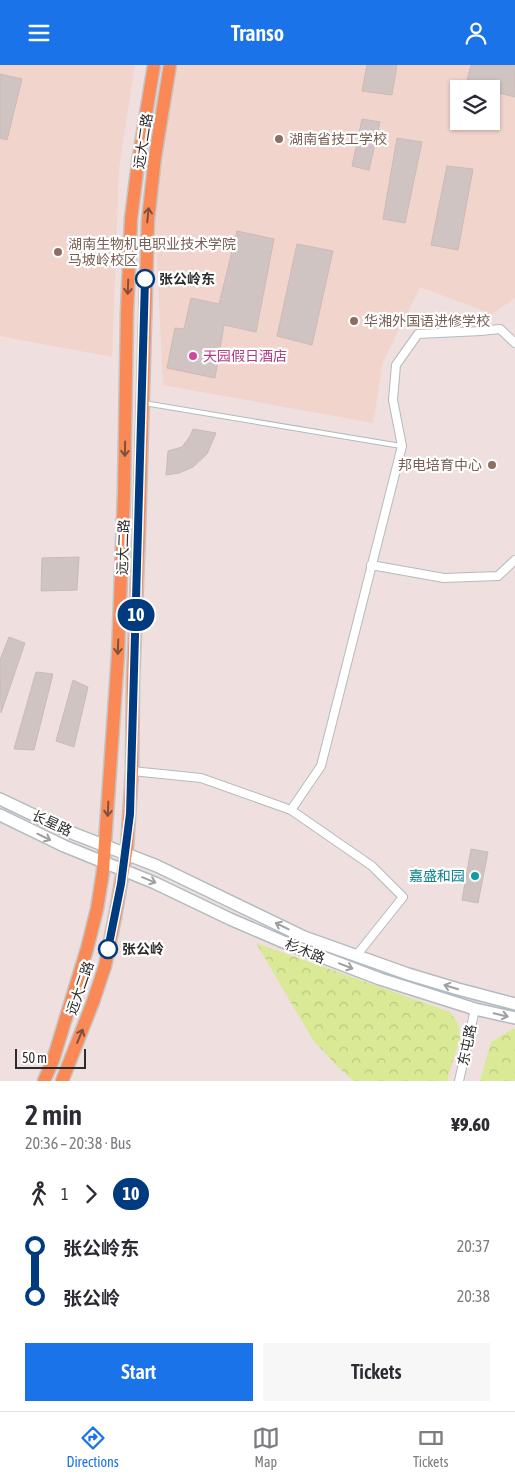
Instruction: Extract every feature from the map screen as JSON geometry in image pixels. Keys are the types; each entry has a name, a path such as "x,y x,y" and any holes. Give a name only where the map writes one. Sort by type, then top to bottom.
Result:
{"main road":[{"name":"远大二路","path":"44,1081 53,1061 87,949 97,909 104,862 118,655 131,219 154,65"},
{"name":"远大二路","path":"62,1081 93,1002 104,965 126,853 132,771 133,679 148,220 155,157 170,65"},
{"name":"长星路","path":"0,799 67,831 105,845"},
{"name":"长星路","path":"0,815 64,846 104,862"},
{"name":"杉木路","path":"105,845 157,866 304,937 356,957 458,989 515,1003"},
{"name":"杉木路","path":"104,862 155,883 288,944 380,979 475,1009 515,1018"}],"street":[{"path":"291,810 321,765 402,446 393,400 396,365 418,334 500,329 515,343"},
{"path":"371,565 444,578 498,576 515,559"},
{"path":"132,771 201,778 291,810 372,866 403,897 356,957"},
{"name":"东屯路","path":"459,1081 475,1009"}],"lane":[{"path":"142,403 402,446"}],"shaded area":[{"name":"湖南生物机电职业技术学院 马坡岭校区","path":"0,65 135,65 119,168 112,357 0,336"},
{"path":"176,65 515,65 515,298 492,314 420,287 383,362 373,423 163,385 153,174"}],"green space":[{"path":"256,943 450,1012 458,1023 460,1037 447,1081 354,1081 313,1040"},
{"path":"515,1029 515,1081 480,1081 491,1042"}],"building":[{"path":"367,65 397,65 392,95 362,91"},
{"path":"471,65 515,65 515,97 500,93 500,80 467,80"},
{"path":"0,74 22,79 7,140 0,138"},
{"path":"362,119 380,122 369,170 352,166"},
{"path":"397,138 422,142 405,223 383,219"},
{"path":"447,166 473,169 458,250 431,245"},
{"path":"237,231 274,239 256,332 224,325 215,378 167,368 175,328 184,329 191,298 219,304"},
{"path":"297,244 333,251 312,345 277,336"},
{"path":"193,429 216,433 207,454 193,467 179,473 166,475 168,451 182,447"},
{"path":"79,557 77,590 41,591 42,558"},
{"path":"9,637 25,643 1,713 0,660"},
{"path":"36,672 53,674 34,750 14,749"},
{"path":"73,680 88,687 74,747 56,741"},
{"name":"嘉盛和园","path":"471,849 488,852 478,903 462,900"}],"bus line":[{"name":"10","path":"108,949 121,884 130,814 145,279"}],"place":[{"name":"湖南省技工学校","path":"279,139"},
{"name":"湖南生物机电职业技术学院 马坡岭校区","path":"58,252"},
{"name":"张公岭东","path":"145,279"},
{"name":"华湘外国语进修学校","path":"354,321"},
{"name":"天园假日酒店","path":"193,356"},
{"name":"邦电培育中心","path":"492,465"},
{"name":"嘉盛和园","path":"475,876"},
{"name":"张公岭","path":"108,949"}]}
